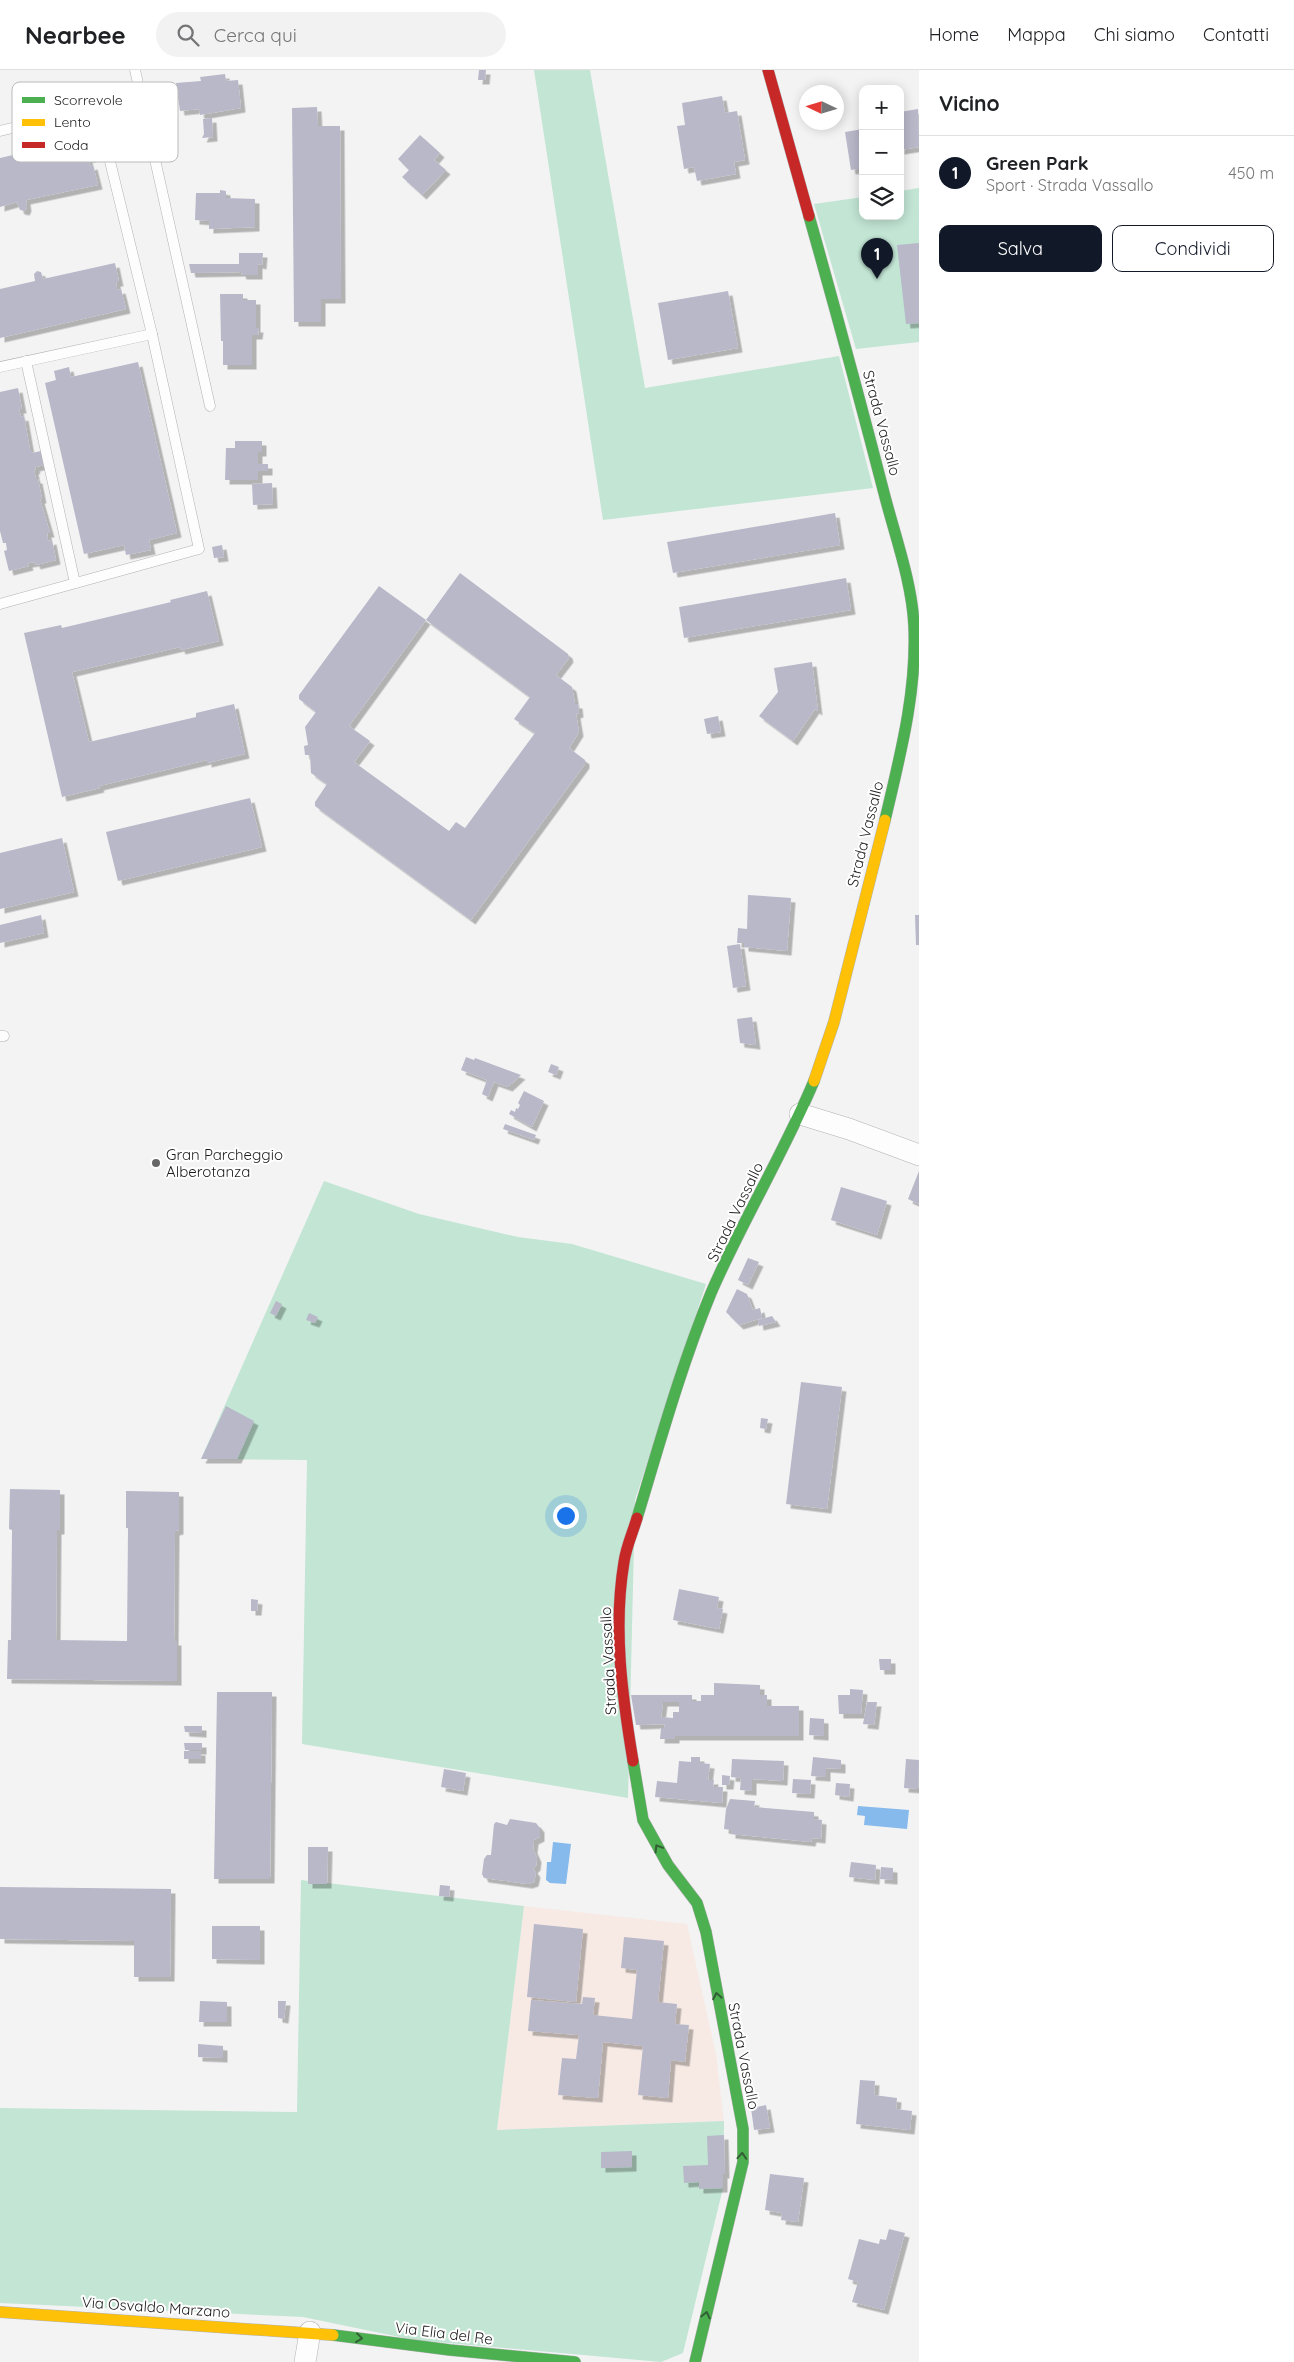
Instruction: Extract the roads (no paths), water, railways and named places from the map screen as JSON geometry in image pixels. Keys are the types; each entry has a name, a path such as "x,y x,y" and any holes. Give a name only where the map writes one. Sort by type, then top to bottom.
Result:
{"street":[{"name":"Strada Vassallo","path":"695,2362 742,2162 743,2129 706,1932 696,1903 668,1865 643,1820 621,1688 618,1620 624,1561 688,1353 712,1292 800,1114 820,1066 834,1022 902,750 910,706 914,624 907,583 852,366 768,70"},
{"path":"800,1114 849,1129 919,1155"},
{"name":"Via Osvaldo Marzano","path":"0,2312 310,2332"},
{"path":"305,2362 310,2332"},
{"name":"Via Elia del Re","path":"310,2332 450,2350 575,2362"}],"lane":[{"path":"0,604 199,549 152,334 110,162"},
{"path":"156,162 210,406"},
{"path":"0,367 152,334"},
{"path":"26,362 75,583"}],"water":[{"path":"858,1806 909,1810 907,1829 864,1825 865,1816 857,1815"},
{"path":"553,1842 571,1844 566,1884 550,1883 546,1880 547,1862 551,1862"}],"place":[{"name":"Green Park","path":"877,279"},
{"name":"Gran Parcheggio Alberotanza","path":"156,1163"}]}
